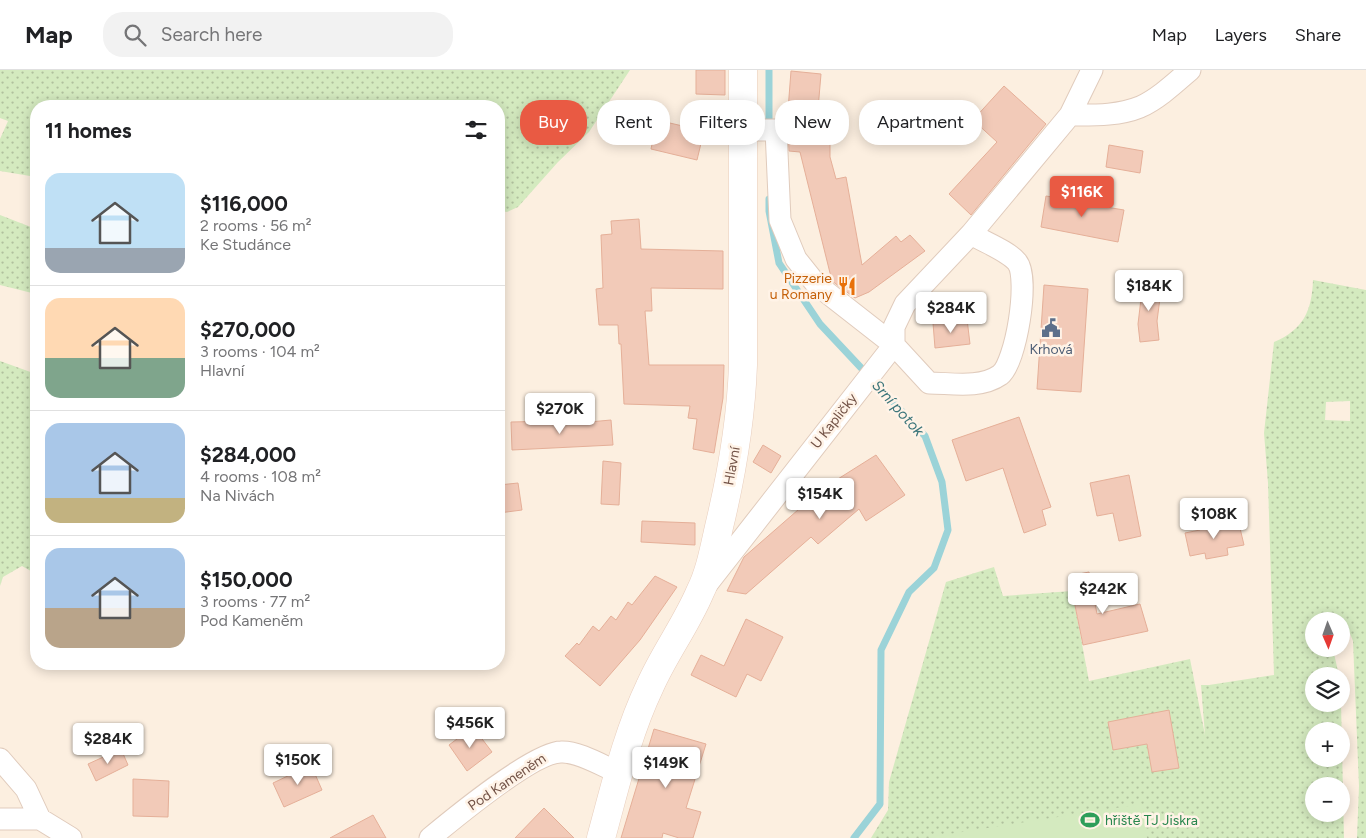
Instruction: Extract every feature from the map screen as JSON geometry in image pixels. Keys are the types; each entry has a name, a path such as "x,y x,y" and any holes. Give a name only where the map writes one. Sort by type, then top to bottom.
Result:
{"street":[{"name":"Hlavní","path":"743,70 750,100"},
{"path":"894,345 894,327 905,304 971,234 1070,116 1092,70"},
{"path":"1070,116 1107,115 1140,107 1169,88 1190,70"},
{"name":"Hlavní","path":"601,838 640,708 700,592 711,562 730,482 742,401 757,145"},
{"path":"762,145 780,220 796,259 816,284 894,345 929,383 980,384 1001,374 1012,355 1022,301 1022,276 1018,263 971,234"},
{"name":"U Kapličky","path":"700,592 894,345"},
{"name":"Pod Kameněm","path":"430,838 469,806 536,760 550,753 567,752 619,773"},
{"path":"0,759 26,789 40,819"},
{"path":"0,819 40,819 71,838"}],"green space":[{"path":"0,70 630,70 610,100 597,100 597,120 587,134 587,100 520,100 520,145 576,145 518,207 507,212 505,212 505,100 30,100 30,176 0,171 0,139 8,121 0,118"},
{"path":"0,215 30,227 30,292 0,285"},
{"path":"1313,280 1366,290 1366,838 1357,838 1359,786 1350,612 1305,612 1305,658 1335,658 1337,667 1305,667 1305,712 1341,712 1341,722 1305,722 1305,767 1342,767 1343,777 1305,777 1305,822 1344,822 1344,838 871,838 888,810 889,782 946,582 994,567 1003,596 1072,591 1089,681 1190,659 1205,735 1201,685 1274,675 1268,483 1264,433 1274,342 1292,332 1299,325 1311,301","holes":["1350,401 1350,421 1325,420 1326,402"]},
{"path":"0,361 30,372 30,571 22,566 3,577 0,586"},
{"name":"hřiště TJ Jiskra","path":"1142,804 1147,838 930,838 930,837"}],"building":[{"path":"696,70 725,70 725,95 696,94"},
{"path":"791,71 821,74 819,100 789,100"},
{"path":"1004,86 1046,124 971,215 949,194 997,142 982,128 982,110"},
{"path":"670,123 680,125 680,145 701,145 697,160 651,149 652,145 670,145"},
{"path":"789,145 830,145 830,157 836,179 846,177 862,265 896,236 901,242 910,235 925,251 869,292 855,298 832,281 800,152 789,151"},
{"path":"1109,145 1143,151 1140,173 1106,167"},
{"path":"1072,195 1095,199 1094,205 1124,210 1118,242 1041,227 1046,196 1071,200"},
{"path":"639,219 641,249 723,251 723,289 651,288 652,311 645,311 649,365 724,365 723,398 714,453 693,449 697,419 688,418 690,406 624,404 621,344 619,344 618,325 599,325 596,289 603,288 601,235 612,234 611,221"},
{"path":"1143,282 1162,283 1157,321 1159,340 1140,342 1138,324"},
{"path":"1044,285 1088,289 1081,392 1037,389"},
{"path":"967,319 970,344 935,348 933,323"},
{"path":"1019,417 1051,507 1042,510 1046,525 1024,533 1003,468 966,481 952,440"},
{"path":"611,420 613,445 512,450 511,422 556,421 556,425"},
{"path":"763,445 781,456 771,473 753,462"},
{"path":"876,455 905,495 866,521 859,509 818,544 811,537 746,594 727,591 744,557 822,489"},
{"path":"603,461 621,463 619,505 601,504"},
{"path":"1129,475 1141,536 1119,541 1113,513 1097,516 1090,483"},
{"path":"518,483 522,510 505,512 505,484"},
{"path":"642,521 695,523 695,545 641,542"},
{"path":"1222,522 1223,527 1239,524 1244,545 1227,548 1228,555 1206,559 1205,553 1190,556 1185,533"},
{"path":"1089,572 1097,614 1140,604 1148,631 1083,645 1069,576"},
{"path":"655,576 677,587 640,640 600,686 565,656 577,643 579,645 593,626 599,631 611,616 616,620 628,602 632,605"},
{"path":"746,619 783,637 761,681 747,674 736,697 691,675 701,655 724,666"},
{"path":"1169,710 1179,768 1152,772 1147,744 1113,750 1108,722"},
{"path":"473,727 492,752 467,771 449,745"},
{"path":"654,729 706,744 686,808 701,812 693,838 679,838 663,833 662,838 621,838"},
{"path":"121,749 128,765 96,781 88,764"},
{"path":"311,765 322,790 284,807 273,783"},
{"path":"133,779 169,781 168,817 133,816"},
{"path":"544,808 574,838 515,838"},
{"path":"373,815 386,838 330,838"}],"waterway":[{"name":"Srní potok","path":"769,70 769,128"},
{"name":"Srní potok","path":"769,199 769,211 779,263 820,324 925,436 942,482 948,530 934,568 909,592 881,650 880,804 854,838"}],"place":[{"name":"Pizzerie u Romany","path":"847,286"},
{"name":"Krhová","path":"1051,328"},
{"name":"hřiště TJ Jiskra","path":"1090,820"}]}
